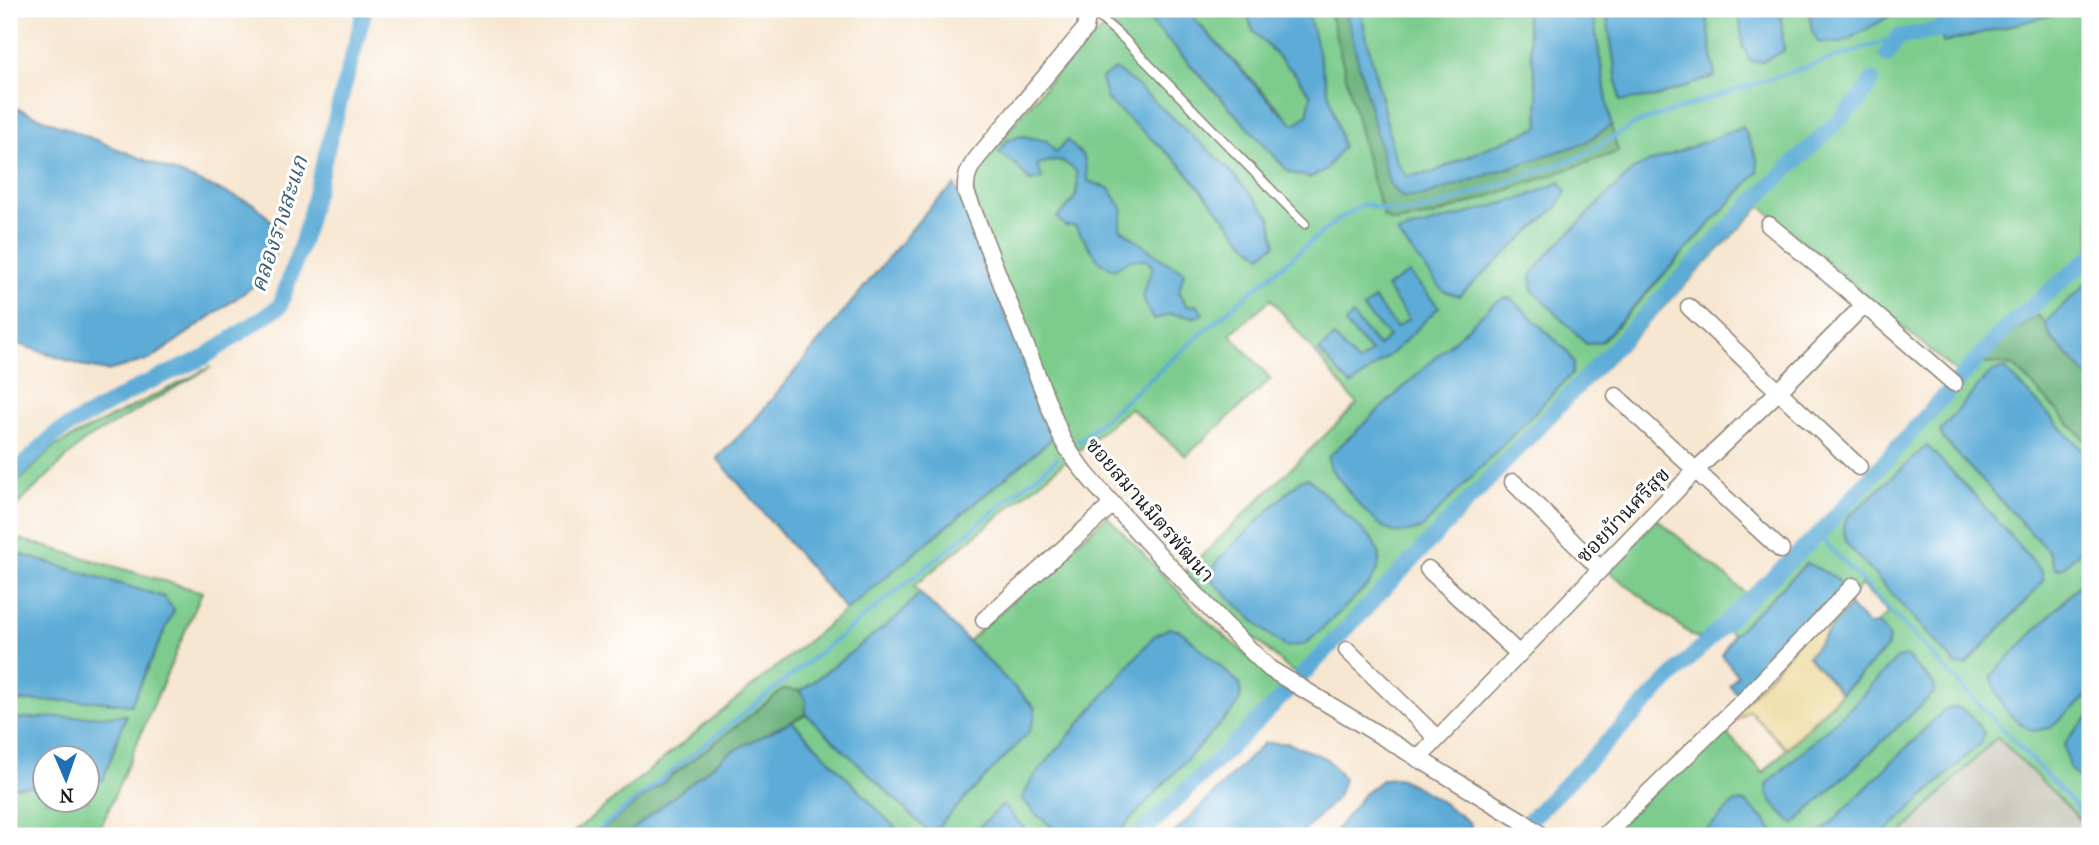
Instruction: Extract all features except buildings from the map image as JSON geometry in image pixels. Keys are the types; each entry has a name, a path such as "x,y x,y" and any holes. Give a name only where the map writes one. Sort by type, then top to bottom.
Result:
{"street":[{"name":"ซอยสมานมิตรพัฒนา","path":"1088,9 1085,29 969,167 965,180 966,192 1062,439 1080,468 1112,504 1205,605 1270,669 1532,828"},
{"path":"1769,225 1954,383"},
{"name":"ซอยบ้านศรีสุข","path":"1418,759 1695,471 1864,304"},
{"path":"1689,307 1859,467"},
{"path":"1616,396 1781,551"},
{"path":"1514,482 1600,569"},
{"path":"984,620 1112,504"},
{"path":"1428,569 1518,653"},
{"path":"1604,836 1746,698 1853,586"},
{"path":"1347,650 1437,738"}],"lane":[{"path":"1088,9 1123,38 1305,224"}],"shaded area":[{"path":"1997,736 2090,829 2090,836 1899,836"}],"green space":[{"path":"1124,9 1145,9 1153,24 1289,172 1310,178 1318,55 1307,9 1329,9 1384,217 1618,152 1592,9 1606,9 1620,101 1714,76 1706,9 1738,9 1742,25 1742,48 1784,51 1780,9 1809,9 1812,31 1841,43 1902,9 1939,9 1943,43 2074,9 2090,9 2090,280 2045,323 2038,315 1986,351 1985,364 2000,363 2015,367 2090,445 2090,458 2004,368 1944,440 2050,553 2054,566 2065,566 2090,540 2090,716 2070,736 2069,767 2090,791 2090,829 1997,737 1899,836 1881,836 1982,742 1945,709 1818,836 1777,836 1763,818 1736,802 1700,836 1607,836 1722,728 1763,773 1887,648 1889,636 1877,623 1889,613 1861,585 1847,600 1807,563 1733,635 1719,624 1705,640 1693,636 1607,570 1657,519 1748,595 1965,380 1761,206 1310,673 1291,671 1183,574 1357,404 1271,299 1230,334 1271,379 1186,456 1130,408 914,586 920,593 897,617 801,691 784,689 594,836 569,836 1053,438 970,186 977,169 1056,73","holes":["1115,70 1135,84 1244,241 1179,163","1067,141 1084,157 1088,181 1110,189 1120,228 1164,261 1184,271 1179,291 1194,317 1170,314 1153,268 1147,260 1099,260 1075,226 1057,218 1074,198 1077,187 1076,171 1058,161 1037,164 1030,181 1014,163 1056,153","1635,168 1758,172 1603,341 1586,344 1531,276 1549,253","1927,446 2042,572 2043,580 2034,592 1966,665 1956,665"]},
{"path":"1189,9 1245,9 1253,31 1295,74 1311,95 1307,117 1294,124 1196,21"},
{"path":"1329,9 1345,9 1389,182 1402,197 1423,196 1584,143 1611,125 1618,152 1432,216 1394,222 1384,217 1372,179"},
{"path":"1360,9 1525,9 1538,98 1539,127 1432,173 1406,176 1395,158"},
{"path":"2038,315 2045,323 2051,338 2090,379 2090,445 2015,367 2000,363 1985,364 1986,351"},
{"path":"211,367 83,442 9,513 9,491 55,446"},
{"path":"1107,516 1209,623 1291,693 1146,836 1115,836 1237,706 1023,799 1036,814 1063,836 1031,836 1003,805 970,836 903,836 792,721 806,714 931,833 1035,708 967,642"},
{"path":"9,536 202,592 97,836 9,836 9,787 32,786 32,814 102,814 102,780 126,716 9,719 9,701 96,701 131,705 164,597 9,551"},
{"path":"784,689 801,691 806,701 806,714 729,753 624,836 594,836"}],"sand":[{"path":"1843,591 1850,606 1808,656 1841,693 1786,749 1749,710 1724,731 1722,729"}],"water":[{"path":"1145,9 1189,9 1196,21 1294,124 1307,116 1311,95 1295,74 1253,31 1245,9 1307,9 1343,147 1325,170 1310,178 1289,172 1153,24"},
{"path":"1345,9 1360,9 1395,158 1406,176 1432,173 1539,127 1538,98 1525,9 1592,9 1611,125 1584,143 1423,196 1402,197 1389,183"},
{"path":"1606,9 1706,9 1715,76 1656,97 1620,101"},
{"path":"1738,9 1780,9 1784,51 1762,62 1750,61 1743,42"},
{"path":"1809,9 1902,9 1842,43 1818,42 1812,31"},
{"path":"1939,9 2074,9 1943,43"},
{"path":"1115,69 1224,164 1270,216 1276,244 1261,255 1244,241 1179,163 1107,100 1101,79"},
{"path":"9,105 254,204 280,229 269,275 151,359 107,371 9,341"},
{"path":"1743,127 1757,159 1758,172 1602,341 1587,344 1533,291 1531,276 1549,253 1635,168"},
{"path":"1023,136 1047,141 1056,153 1067,140 1084,157 1088,181 1110,189 1123,210 1120,228 1164,261 1184,271 1179,291 1186,306 1197,305 1203,314 1194,317 1170,314 1153,320 1143,294 1153,268 1147,260 1131,260 1113,269 1099,261 1075,226 1065,226 1057,218 1075,198 1076,171 1062,162 1037,164 1042,179 1030,181 1014,163 999,153 1007,140"},
{"path":"1560,182 1566,192 1557,207 1459,296 1443,291 1397,233 1526,197"},
{"path":"955,185 1053,438 846,610 717,458 753,422 930,207"},
{"path":"1409,273 1439,307 1399,347 1351,386 1319,351 1334,337 1358,363 1371,352 1345,324 1352,315 1378,346 1389,337 1363,309 1374,299 1396,327 1409,319 1386,287"},
{"path":"2090,280 2090,379 2051,337 2045,323"},
{"path":"1504,298 1512,299 1567,351 1574,363 1572,374 1422,528 1401,533 1386,529 1351,495 1330,468 1328,457 1493,304"},
{"path":"2004,368 2090,458 2090,540 2065,566 2057,569 2050,553 1944,440 1940,431 1990,373"},
{"path":"1927,446 2042,572 2043,580 2034,592 1966,665 1956,665 1846,543 1843,526 1849,516"},
{"path":"1308,478 1372,539 1380,555 1378,569 1369,584 1306,644 1286,647 1267,633 1212,581 1216,562 1300,480"},
{"path":"9,551 164,597 174,610 131,705 96,701 9,701"},
{"path":"1807,563 1836,578 1843,591 1740,696 1729,685 1738,675 1721,655 1733,635"},
{"path":"2090,574 2090,694 2050,728 2032,731 2015,720 2005,709 1991,676"},
{"path":"920,593 1035,708 1029,732 931,834 806,714 806,701 801,691 897,617"},
{"path":"1850,606 1869,626 1877,623 1889,636 1887,648 1841,693 1808,656"},
{"path":"1169,628 1181,631 1240,684 1241,695 1237,706 1115,836 1064,836 1022,799 1032,779 1154,636"},
{"path":"1906,656 1934,684 1935,692 1794,824 1771,801 1768,783 1853,705 1896,659"},
{"path":"1956,707 1978,724 1984,733 1982,742 1881,836 1818,836 1945,709"},
{"path":"126,715 103,780 102,744 32,744 32,786 9,787 9,719"},
{"path":"2090,716 2090,791 2069,767 2064,746"},
{"path":"792,721 903,836 624,836 729,753"},
{"path":"1264,743 1288,743 1326,758 1344,779 1338,797 1299,836 1171,836"},
{"path":"1398,778 1436,798 1470,823 1473,836 1331,836 1364,794 1383,779"},
{"path":"1735,802 1745,802 1763,818 1777,836 1700,836"},
{"path":"1003,805 1031,836 970,836"}],"waterway":[{"name":"คลองรางสะแก","path":"9,479 55,434 142,385 203,358 280,306 303,239 365,9"},
{"path":"1887,55 1898,37 1961,26"},
{"path":"1079,441 1224,314 1336,221 1364,204 1397,213 1427,210 1580,157 1639,122 1898,37"},
{"path":"1139,836 1272,707 1753,202 1858,102 1872,80"},
{"path":"1514,836 1746,602 1818,535 2004,330 2090,257"},
{"path":"591,836 1057,459"},
{"path":"1818,535 2090,821"}]}
